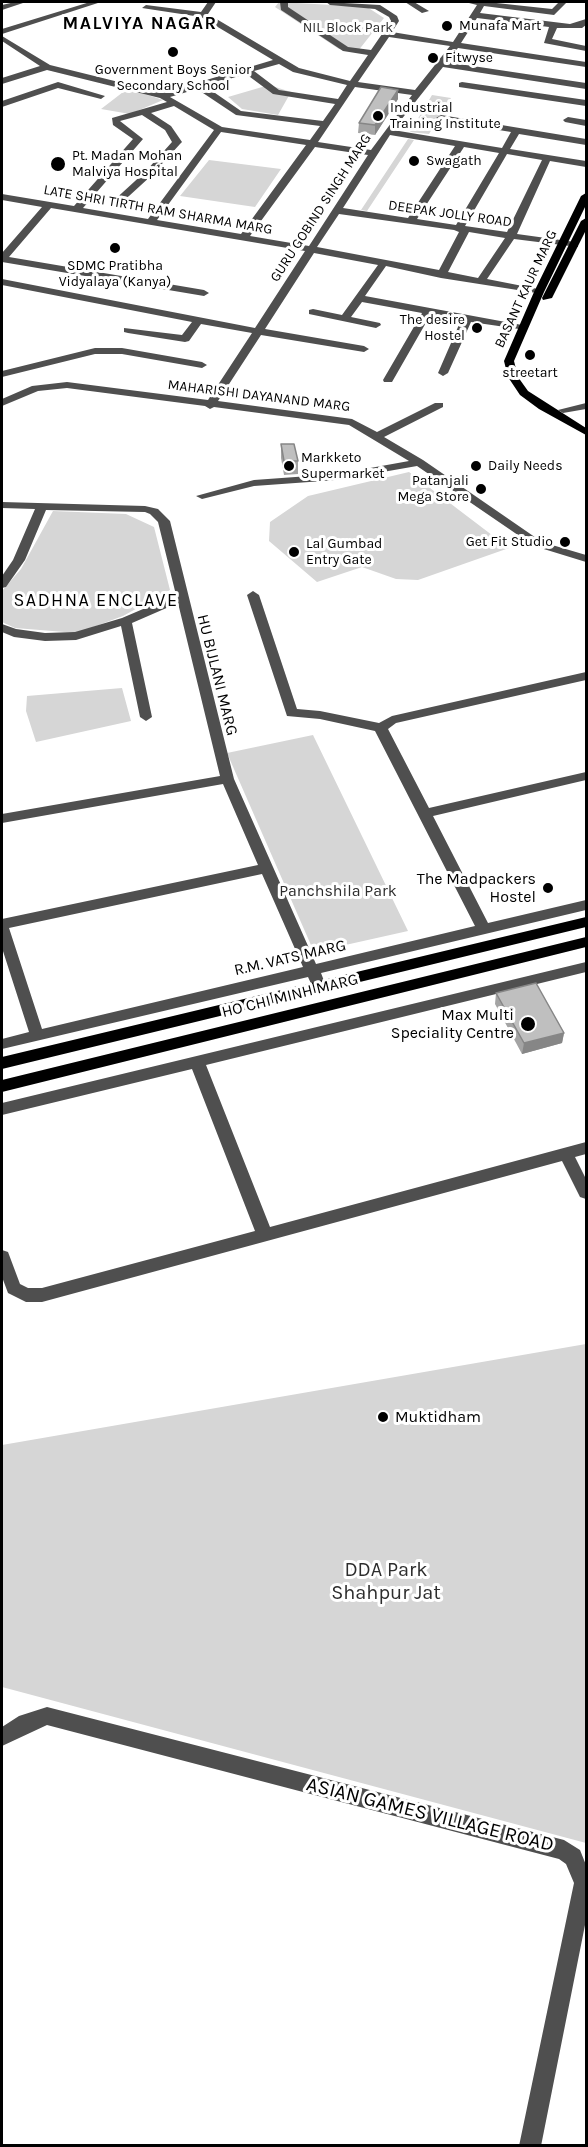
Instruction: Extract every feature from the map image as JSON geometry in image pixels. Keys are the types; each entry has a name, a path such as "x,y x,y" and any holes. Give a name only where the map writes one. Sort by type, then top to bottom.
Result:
{"main road":[{"name":"BASANT KAUR MARG","path":"586,196 522,328 509,361 518,385 543,407 586,432"},
{"name":"BASANT KAUR MARG","path":"586,221 584,233 575,244 519,352 518,360 521,376 533,391 586,424"},
{"name":"HO CHI MINH MARG","path":"2,1063 586,922"},
{"name":"HO CHI MINH MARG","path":"2,1086 586,942"}],"street":[{"path":"2,8 22,2"},
{"path":"2,32 97,2"},
{"path":"203,15 212,2"},
{"path":"284,2 284,8 346,49 373,53"},
{"path":"243,239 326,124 394,21 393,16 383,9 330,2"},
{"path":"410,2 425,11"},
{"path":"469,2 554,12 563,2"},
{"name":"GURU GOBIND SINGH MARG","path":"210,406 387,132 456,44 483,2"},
{"path":"146,8 203,15 278,62 311,76 418,93"},
{"path":"473,15 554,26 576,27 586,21"},
{"path":"554,26 547,41 586,48"},
{"path":"387,34 586,65"},
{"path":"2,38 47,67 163,96 219,129 374,153"},
{"path":"163,96 278,62"},
{"path":"441,63 586,86"},
{"path":"2,81 47,67"},
{"path":"249,72 276,92 340,102"},
{"path":"2,104 58,85 100,96"},
{"path":"462,85 586,103"},
{"path":"199,86 239,113 326,124"},
{"path":"76,210 138,140 115,120 174,103"},
{"path":"114,205 149,173 177,142 168,128 142,111"},
{"path":"441,118 586,142"},
{"path":"568,120 586,123"},
{"path":"150,223 219,129"},
{"path":"441,275 462,229 517,130"},
{"path":"387,132 586,164"},
{"path":"411,221 461,144"},
{"path":"481,281 510,237 547,158"},
{"name":"LATE SHRI TIRTH RAM SHARMA MARG","path":"2,197 310,249 539,292"},
{"path":"2,259 49,205"},
{"name":"DEEPAK JOLLY ROAD","path":"335,210 510,237 575,244"},
{"path":"569,231 584,233"},
{"path":"2,259 204,293"},
{"path":"345,318 383,264"},
{"path":"2,282 364,349"},
{"path":"358,298 522,328"},
{"path":"388,380 428,311"},
{"path":"313,312 376,325"},
{"path":"443,373 467,318"},
{"path":"129,330 185,339 200,320"},
{"path":"2,374 95,351 122,351 202,365"},
{"name":"MAHARISHI DAYANAND MARG","path":"2,403 26,391 56,385 210,406 341,419 360,425 538,544 586,559"},
{"path":"376,436 439,405"},
{"path":"563,410 586,406"},
{"path":"202,496 254,483 337,477 418,462"},
{"name":"HU BIJLANI MARG","path":"2,505 154,511 164,521 180,598 227,779 319,986"},
{"path":"2,584 19,561 41,507"},
{"path":"253,595 292,713 320,715 381,728 392,720 586,676"},
{"path":"2,628 14,633 76,636 126,621 180,598"},
{"path":"126,621 146,717"},
{"path":"381,728 382,735 425,813 484,930"},
{"path":"425,813 586,776"},
{"path":"2,819 227,779"},
{"path":"37,1035 2,926 266,868"},
{"name":"R.M. VATS MARG","path":"2,1044 586,904"},
{"path":"2,1109 586,967"},
{"path":"196,1060 265,1234"},
{"path":"2,1257 14,1288 26,1295 42,1295 586,1148"},
{"path":"566,1154 586,1193"},
{"name":"ASIAN GAMES VILLAGE ROAD","path":"2,1737 26,1723 47,1716 564,1850 576,1862 584,1883 530,2145"}],"green space":[{"name":"NIL Block Park","path":"279,2 367,7 384,18 358,51 339,49 275,7"},
{"path":"269,85 291,92 278,115 242,109 228,97"},
{"path":"127,89 163,100 130,114 101,109"},
{"path":"432,95 451,98 429,134 410,132"},
{"path":"408,139 414,140 367,211 361,210"},
{"path":"209,160 281,169 255,207 180,196"},
{"path":"409,472 509,548 418,580 396,579 362,567 317,582 269,541 270,522 308,496"},
{"path":"53,511 126,514 154,527 170,590 123,616 77,633 15,628 2,622 2,591 21,569"},
{"path":"122,688 131,721 36,742 26,711 27,696"},
{"name":"Panchshila Park","path":"313,735 408,931 314,952 227,753"},
{"name":"DDA Park Shahpur Jat","path":"586,1344 586,1843 2,1687 2,1445"}],"building":[{"path":"381,87 398,90 375,125 359,123"},
{"path":"281,444 294,444 298,461 284,461"},
{"name":"Max Multi Speciality Centre","path":"536,983 564,1033 524,1043 496,993"}],"place":[{"name":"Munafa Mart","path":"447,26"},
{"name":"Government Boys Senior Secondary School","path":"173,52"},
{"name":"Fitwyse","path":"433,58"},
{"name":"Industrial Training Institute","path":"378,116"},
{"name":"Swagath","path":"414,161"},
{"name":"Pt. Madan Mohan Malviya Hospital","path":"58,164"},
{"name":"SDMC Pratibha Vidyalaya (Kanya)","path":"115,248"},
{"name":"The desire Hostel","path":"477,328"},
{"name":"streetart","path":"530,355"},
{"name":"Markketo Supermarket","path":"289,466"},
{"name":"Daily Needs","path":"476,466"},
{"name":"Patanjali Mega Store","path":"481,489"},
{"name":"Get Fit Studio","path":"565,542"},
{"name":"Lal Gumbad Entry Gate","path":"294,552"},
{"name":"The Madpackers Hostel","path":"548,888"},
{"name":"Max Multi Speciality Centre","path":"528,1024"},
{"name":"Muktidham","path":"383,1417"}],"district":[{"name":"MALVIYA NAGAR","path":"140,24"},
{"name":"SADHNA ENCLAVE","path":"96,601"}]}
